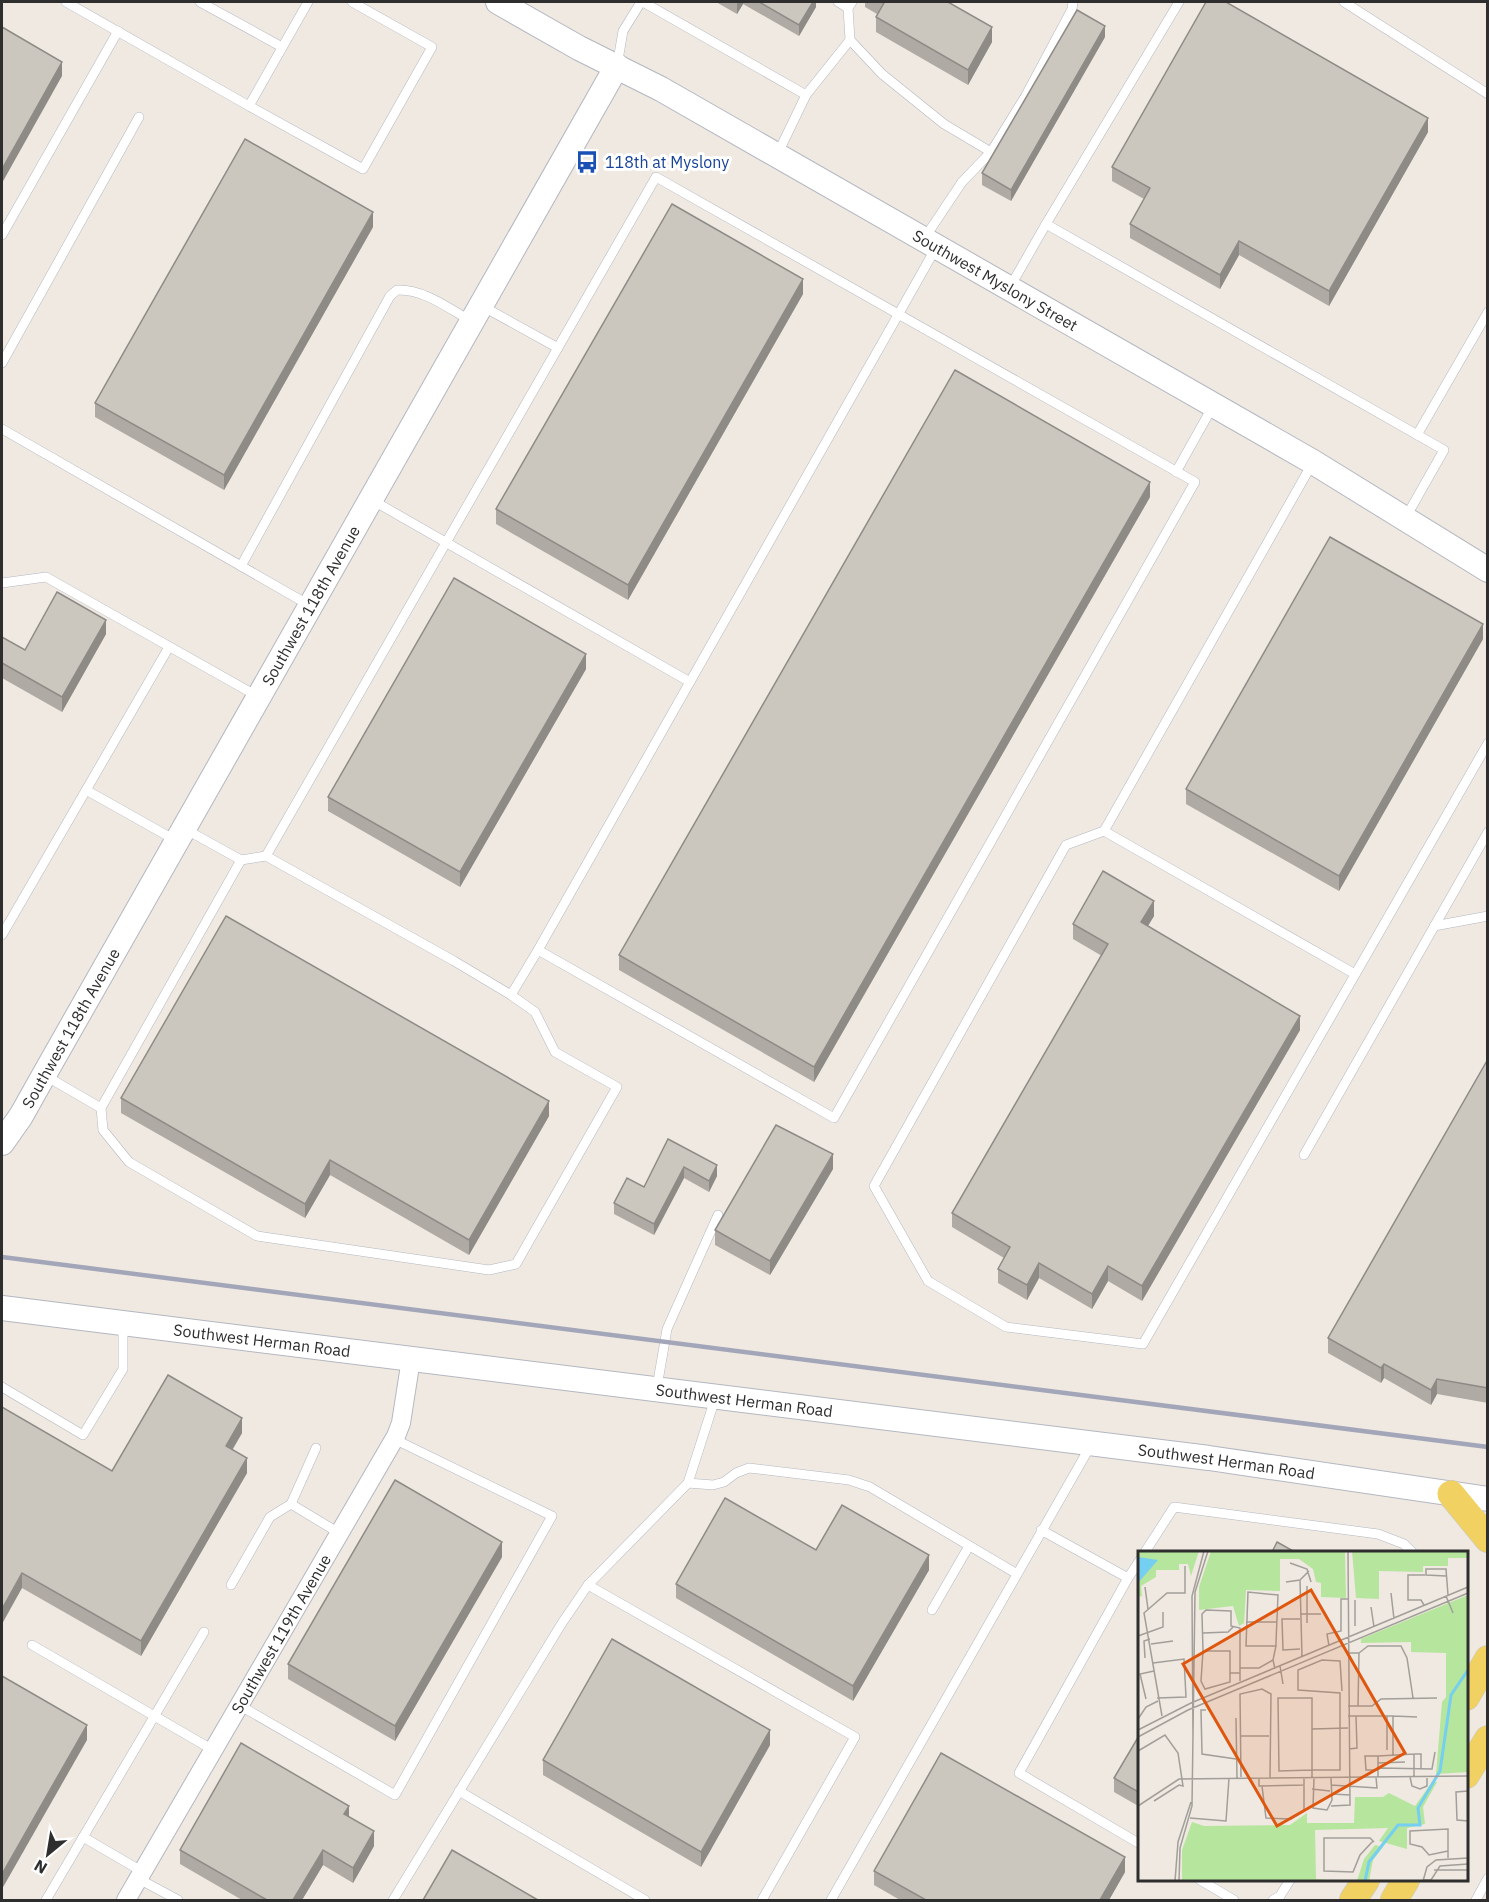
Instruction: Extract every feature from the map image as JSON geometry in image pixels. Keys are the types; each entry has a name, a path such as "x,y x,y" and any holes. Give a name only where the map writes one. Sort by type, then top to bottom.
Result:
{"main road":[{"path":"1451,1494 1488,1539"},
{"path":"1468,1695 1488,1659"},
{"path":"1468,1773 1488,1739"},
{"path":"1353,1900 1365,1881"},
{"path":"1394,1900 1405,1881"}],"street":[{"name":"Southwest Myslony Street","path":"498,2 579,48 646,80 1214,404 1488,570"},
{"name":"Southwest 118th Avenue","path":"2,1143 21,1116 617,66"},
{"name":"Southwest Herman Road","path":"6,1305 123,1323 1092,1443 1488,1499"},
{"name":"Southwest 119th Avenue","path":"126,1900 394,1439 401,1423 411,1359"}],"lane":[{"path":"66,2 363,169 432,47 352,2"},
{"path":"200,2 282,47"},
{"path":"249,106 308,2"},
{"path":"617,66 623,31 642,2 806,95"},
{"path":"777,154 806,95 850,40 850,5 838,2"},
{"path":"511,994 898,315 930,242 962,182 991,152 1025,97 1072,9 1073,2"},
{"path":"1010,288 1179,2"},
{"path":"1344,2 1488,94"},
{"path":"2,235 118,31"},
{"path":"850,40 882,74 944,124 991,152"},
{"path":"2,363 140,117"},
{"path":"266,856 656,177 1195,482 834,1118 538,950"},
{"path":"1046,224 1444,450 1405,519"},
{"path":"241,566 390,296 397,290 410,289 558,348"},
{"path":"1417,435 1488,312"},
{"path":"1176,472 1214,404"},
{"path":"2,429 311,606"},
{"path":"1313,462 1104,831 1066,845 874,1186 928,1281 1006,1327 1143,1344 1488,743"},
{"path":"371,500 690,681"},
{"path":"2,583 46,577 259,698"},
{"path":"2,935 169,646"},
{"path":"86,789 181,835 241,860 266,856 454,961 511,994 535,1012 555,1052 617,1087 516,1264 489,1270 257,1236 129,1162 103,1130 101,1108 241,860"},
{"path":"1104,831 1355,974"},
{"path":"1304,1155 1488,832"},
{"path":"1434,926 1488,916"},
{"path":"44,1075 101,1108"},
{"path":"657,1389 667,1329 718,1215"},
{"path":"2,1387 83,1435 123,1369 123,1323"},
{"path":"393,1900 562,1623 588,1585 688,1483 715,1397"},
{"path":"239,1705 395,1795 552,1516 394,1439"},
{"path":"831,1900 1092,1443"},
{"path":"231,1585 270,1517 291,1504 316,1448"},
{"path":"688,1483 713,1485 724,1482 736,1473 749,1468 849,1480 870,1487 1017,1574"},
{"path":"291,1504 339,1533"},
{"path":"1146,1551 1174,1507 1378,1534 1404,1544 1411,1551"},
{"path":"1041,1530 1128,1578"},
{"path":"932,1610 969,1546"},
{"path":"1138,1563 1019,1773 1138,1843"},
{"path":"588,1585 855,1737 762,1900"},
{"path":"46,1900 204,1632"},
{"path":"33,1645 213,1750"},
{"path":"459,1791 645,1900"},
{"path":"83,1837 178,1900"},
{"path":"1476,1900 1488,1878"},
{"path":"1202,1881 1234,1900"},
{"path":"1273,1900 1280,1896 1289,1881"}],"building":[{"path":"759,2 813,2 799,25"},
{"path":"881,2 948,2 992,27 968,70 876,17 884,3"},
{"path":"1206,2 1226,2 1428,118 1329,291 1239,241 1220,275 1130,224 1150,188 1112,167"},
{"path":"1077,10 1105,26 1011,190 982,173"},
{"path":"2,27 62,62 2,169"},
{"path":"245,139 373,212 224,475 95,403"},
{"path":"672,204 803,279 628,585 496,509"},
{"path":"955,370 1150,482 814,1067 619,955"},
{"path":"1330,537 1483,624 1339,876 1186,789"},
{"path":"454,578 586,654 460,872 328,797"},
{"path":"57,592 106,620 62,697 2,663 2,637 25,650"},
{"path":"1103,871 1154,901 1141,922 1300,1016 1142,1286 1108,1266 1092,1294 1039,1263 1027,1285 998,1269 1010,1247 952,1213 1108,944 1073,924"},
{"path":"226,916 549,1101 469,1240 330,1160 305,1204 121,1098"},
{"path":"1488,1059 1488,1388 1437,1379 1431,1390 1384,1364 1381,1368 1328,1338"},
{"path":"776,1125 833,1154 770,1261 715,1230"},
{"path":"668,1139 717,1165 709,1181 684,1167 654,1224 614,1203 627,1178 644,1187"},
{"path":"168,1375 242,1418 226,1446 247,1458 141,1641 22,1573 2,1609 2,1407 112,1471"},
{"path":"395,1480 502,1542 395,1726 288,1664"},
{"path":"725,1498 816,1550 842,1505 929,1555 853,1686 676,1584"},
{"path":"1277,1542 1293,1551 1272,1551"},
{"path":"612,1639 770,1730 701,1852 543,1760"},
{"path":"2,1676 87,1725 2,1874"},
{"path":"1138,1737 1138,1792 1114,1778"},
{"path":"241,1743 349,1806 344,1814 374,1831 353,1868 323,1850 293,1900 267,1900 180,1850"},
{"path":"941,1753 1125,1857 1100,1900 926,1900 874,1871"},
{"path":"452,1850 538,1900 423,1900"}],"railway":[{"path":"2,1257 1488,1447"}],"place":[{"name":"118th at Myslony","path":"587,162"}]}
